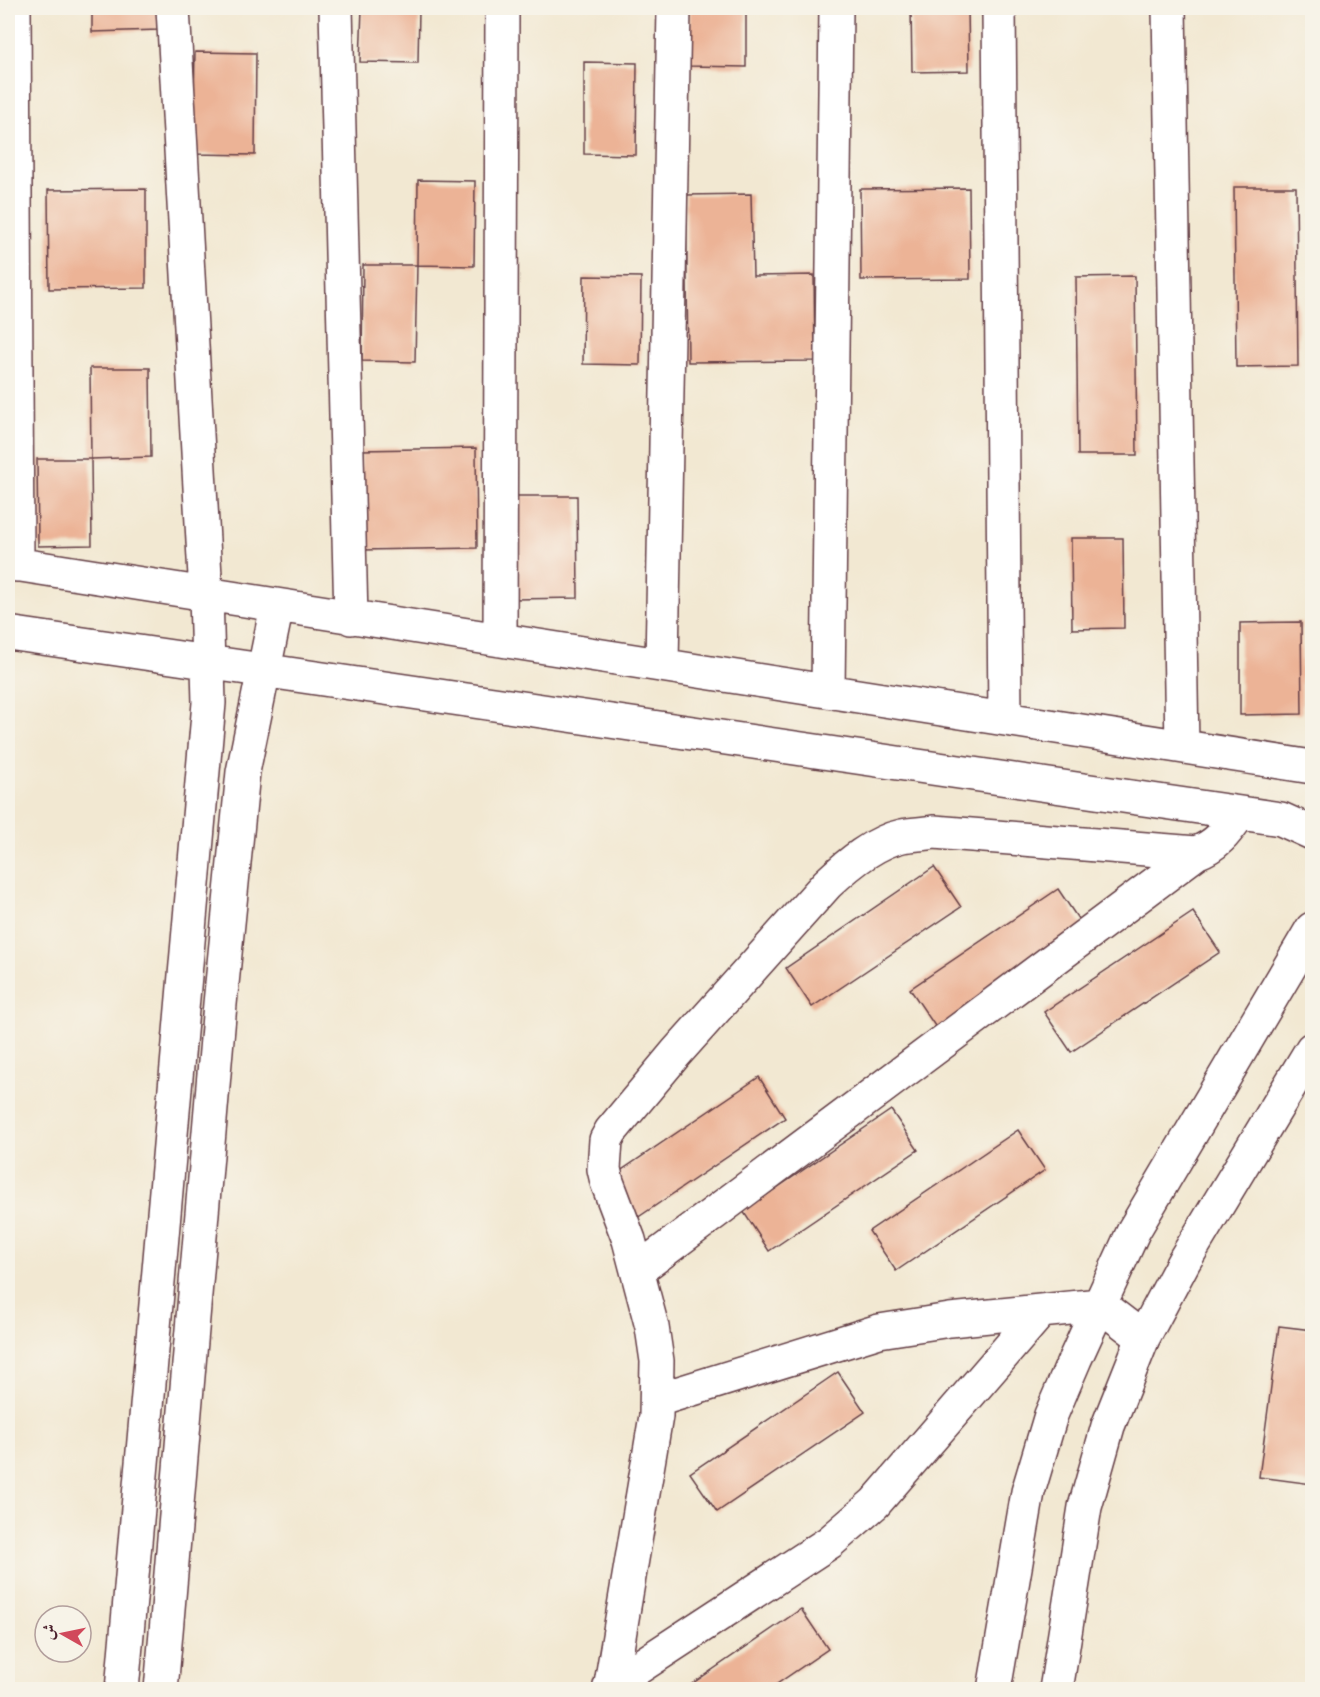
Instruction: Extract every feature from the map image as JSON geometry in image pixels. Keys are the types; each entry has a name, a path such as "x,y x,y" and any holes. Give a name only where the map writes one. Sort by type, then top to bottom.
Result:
{"street":[{"path":"14,8 12,564 1312,767"},
{"path":"122,1689 205,748 209,662 173,8"},
{"path":"336,8 351,618"},
{"path":"500,640 502,8"},
{"path":"663,664 675,8"},
{"path":"828,690 836,8"},
{"path":"999,8 1005,718"},
{"path":"1169,8 1182,746"},
{"path":"161,1689 220,1004 243,772 277,606"},
{"path":"8,633 1281,819 1312,833"},
{"path":"638,1270 1196,853 1223,837 1240,813"},
{"path":"610,1688 657,1400 657,1361 652,1327 638,1270 604,1169 604,1150 611,1131 676,1053 827,884 844,868 879,846 900,837 934,832 1196,853"},
{"path":"994,1689 1028,1492 1052,1415 1134,1230 1312,929"},
{"path":"1056,1689 1085,1507 1108,1426 1143,1338 1184,1261 1312,1049"},
{"path":"657,1400 879,1331 950,1320 1100,1305 1143,1338"},
{"path":"610,1688 831,1542 857,1520 887,1489 1041,1311"}],"building":[{"path":"92,8 158,8 159,30 92,32"},
{"path":"362,8 419,8 418,63 360,62"},
{"path":"690,8 746,8 746,67 689,66"},
{"path":"911,8 968,8 969,71 912,72"},
{"path":"195,52 256,53 255,155 193,154"},
{"path":"584,62 637,63 636,155 584,154"},
{"path":"418,180 475,181 474,266 417,265"},
{"path":"1234,187 1296,187 1298,366 1236,367"},
{"path":"969,188 970,279 861,280 860,189"},
{"path":"146,189 146,288 49,289 48,190"},
{"path":"751,194 753,276 814,275 815,361 688,362 686,195"},
{"path":"363,265 417,265 415,362 362,361"},
{"path":"584,276 641,277 640,365 583,364"},
{"path":"1135,276 1137,455 1078,455 1076,277"},
{"path":"90,368 150,368 151,457 91,459"},
{"path":"476,448 477,548 362,550 361,450"},
{"path":"37,459 91,459 92,545 38,546"},
{"path":"513,496 577,496 578,598 514,599"},
{"path":"1071,538 1123,538 1124,628 1072,629"},
{"path":"1301,622 1302,714 1240,715 1240,623"},
{"path":"934,867 961,907 812,1007 786,968"},
{"path":"1058,889 1085,929 937,1029 910,989"},
{"path":"1193,912 1220,952 1071,1052 1044,1012"},
{"path":"759,1077 785,1118 637,1218 610,1178"},
{"path":"891,1110 918,1150 769,1251 743,1211"},
{"path":"1018,1130 1045,1170 896,1271 869,1231"},
{"path":"1279,1326 1312,1330 1312,1484 1259,1477"},
{"path":"838,1372 865,1412 717,1512 690,1473"},
{"path":"801,1609 828,1649 768,1690 683,1690"}]}
